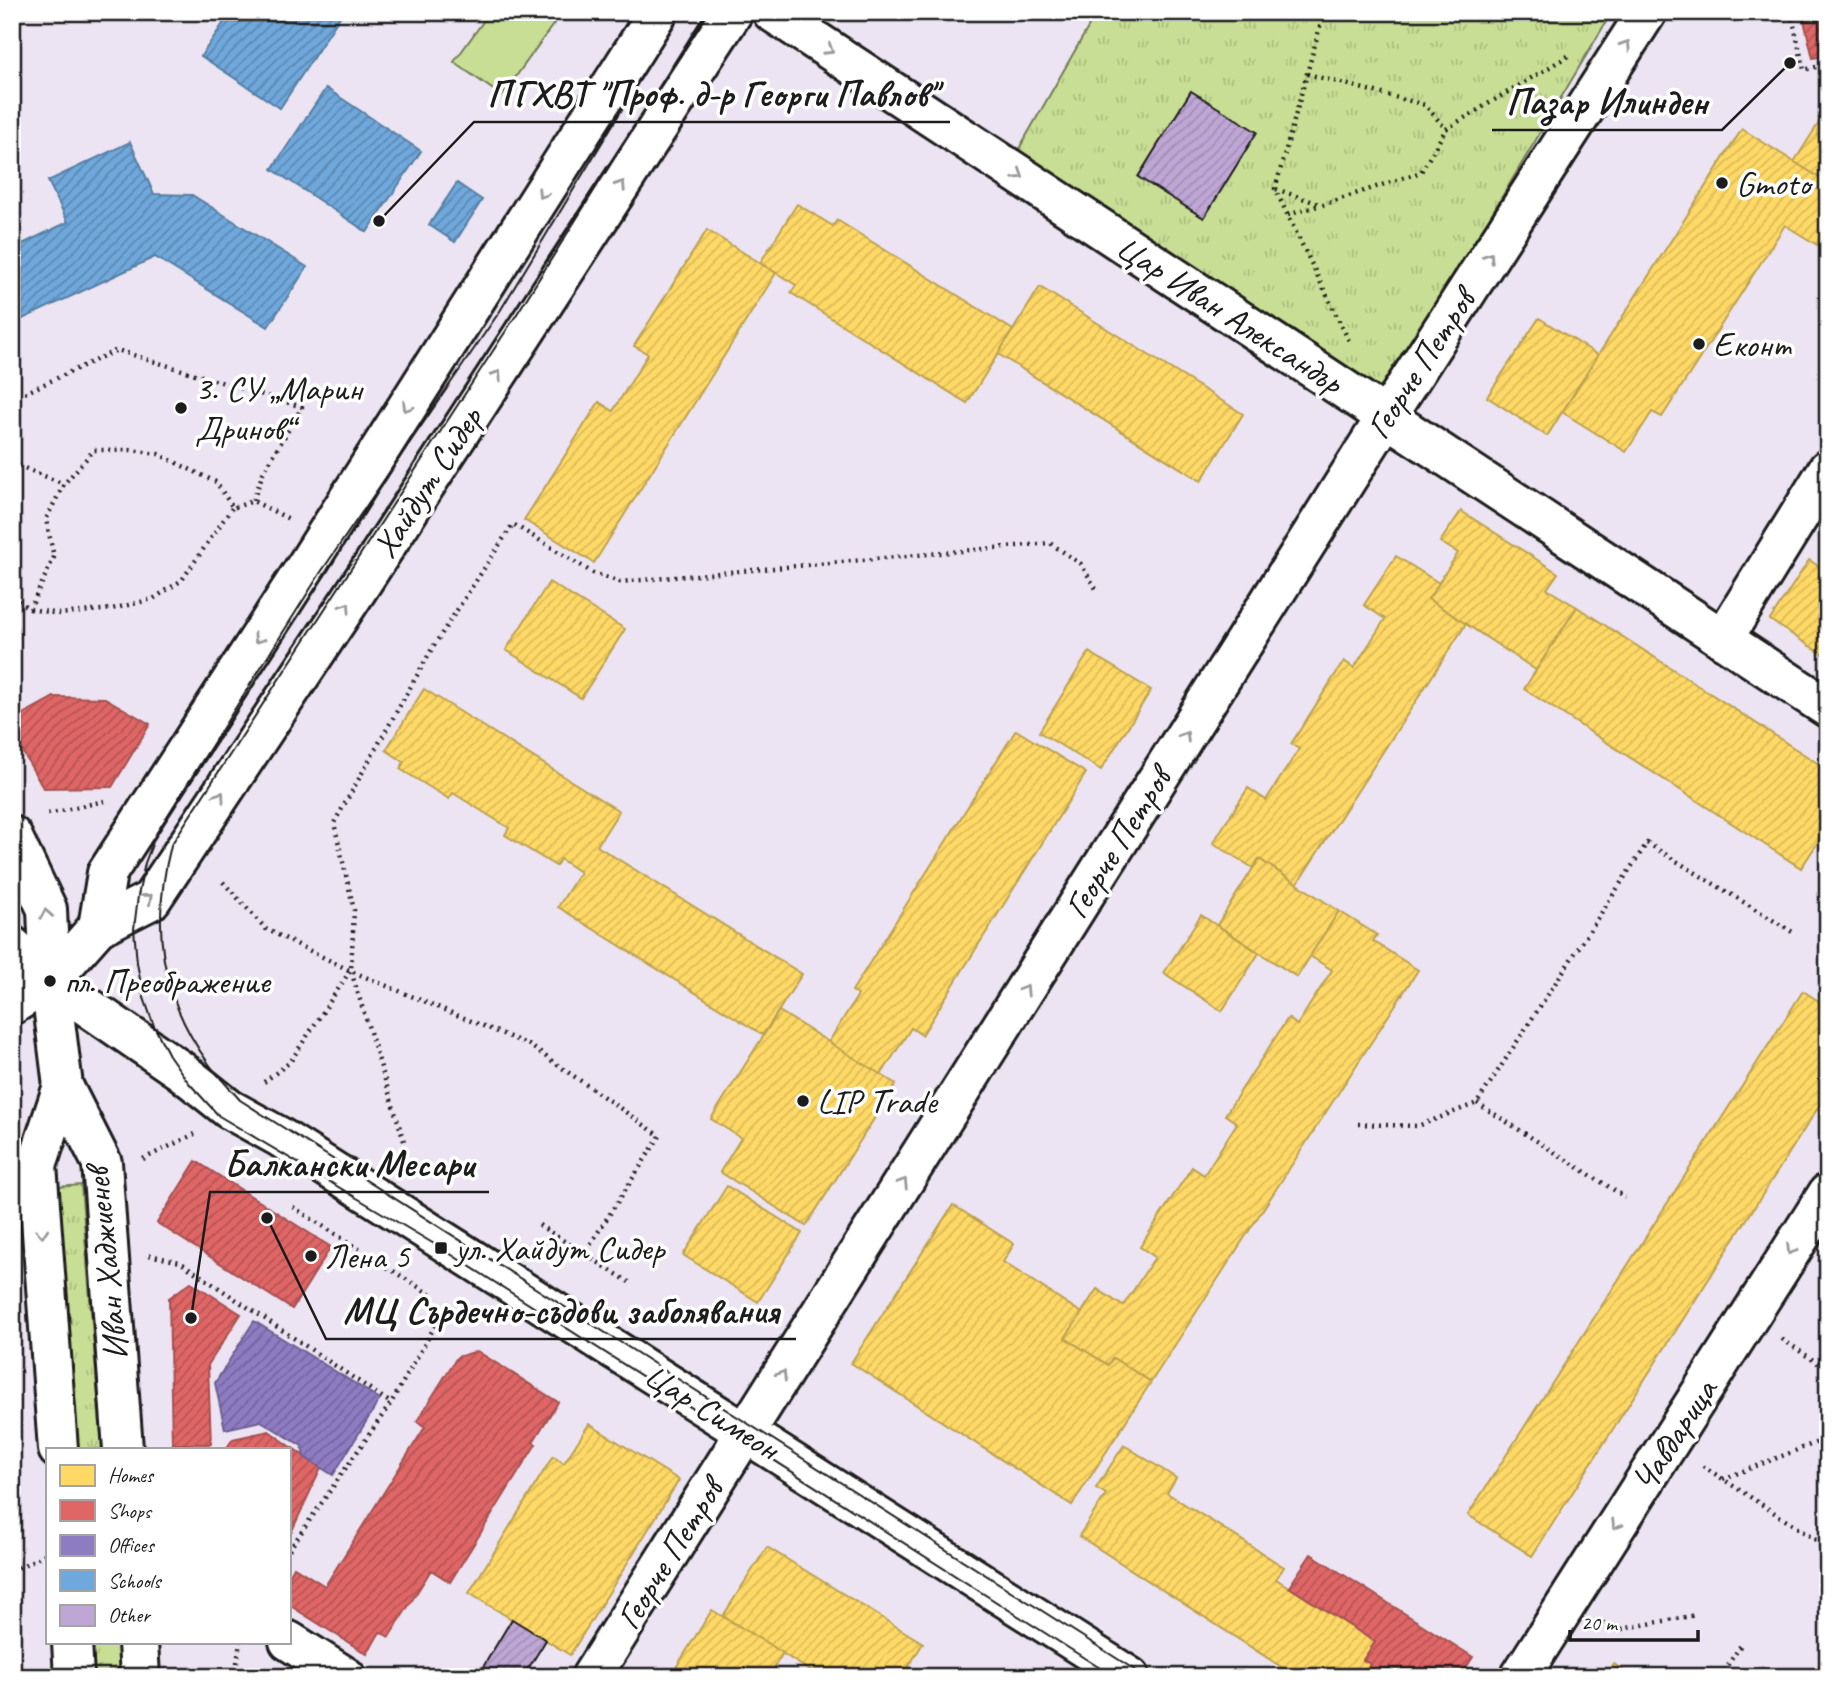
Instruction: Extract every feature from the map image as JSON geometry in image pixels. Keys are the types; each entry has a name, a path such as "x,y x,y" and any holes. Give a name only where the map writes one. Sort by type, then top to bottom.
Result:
{"street":[{"name":"Хайдут Сидер","path":"98,927 107,873 323,540 658,12"},
{"name":"Хайдут Сидер","path":"12,1004 50,981 98,927 151,900 353,596 733,12"},
{"name":"Цар Иван Александър","path":"772,12 1828,708"},
{"name":"Георче Петров","path":"591,1677 1386,417 1647,12"},
{"path":"1723,639 1828,469"},
{"name":"Иван Хаджиенев","path":"27,826 47,909 50,981 63,1086 102,1163 123,1448"},
{"path":"12,946 50,981"},
{"name":"Цар Симеон","path":"50,981 180,1070 229,1109 278,1136 1130,1677"},
{"name":"Иван Хаджиенев","path":"58,1448 37,1165 63,1086"},
{"name":"Чавдарица","path":"1520,1677 1828,1193"},
{"path":"290,1642 346,1677"},
{"path":"72,1644 74,1677"},
{"path":"138,1644 140,1677"}],"path":[{"path":"1324,12 1275,189 1351,346"},
{"path":"1791,12 1804,70 1828,64"},
{"path":"1288,215 1421,172 1446,129 1572,53"},
{"path":"1307,74 1425,105 1446,129"},
{"path":"1275,189 1322,205"},
{"path":"12,398 117,350 302,407 264,473 253,500 233,508 182,580 153,599 113,609 60,614 30,609 12,597"},
{"path":"30,609 54,557 46,519 64,484 94,450 131,450 158,454 216,482 233,508"},
{"path":"12,463 64,484"},
{"path":"253,500 290,520"},
{"path":"404,1141 351,971 354,910 334,823 433,647 513,524 593,573 620,582 1050,543 1081,564 1098,592"},
{"path":"27,826 108,800"},
{"path":"1358,1124 1418,1126 1477,1103 1647,843 1794,933"},
{"path":"223,882 266,929 351,971 529,1045 660,1136 584,1254"},
{"path":"261,1084 290,1062 351,971"},
{"path":"1477,1103 1625,1197"},
{"path":"135,1162 197,1132"},
{"path":"293,1207 435,1297"},
{"path":"539,1225 629,1282"},
{"path":"108,1244 180,1262 391,1403"},
{"path":"290,1549 391,1403 447,1305"},
{"path":"1749,1317 1828,1370"},
{"path":"1722,1479 1828,1437"},
{"path":"1668,1444 1828,1548"},
{"path":"12,1571 46,1554"},
{"path":"1569,1600 1616,1630 1696,1615"},
{"path":"235,1677 240,1644"},
{"path":"1720,1677 1741,1645"}],"green space":[{"path":"490,12 562,12 502,96 454,62"},
{"path":"1097,12 1612,12 1384,395 1016,154"},
{"path":"81,1185 102,1448 68,1448 46,1188"},
{"path":"85,1644 122,1644 125,1677 88,1677"}],"building: Homes":[{"path":"1820,121 1828,126 1828,183 1794,162"},
{"path":"1742,129 1828,183 1828,228 1817,245 1785,225 1662,417 1652,412 1626,452 1562,412"},
{"path":"797,204 833,226 837,220 1013,330 967,403 791,293 796,285 760,263"},
{"path":"707,230 776,273 594,563 524,520 599,402 613,411 648,354 634,346"},
{"path":"1040,287 1243,414 1201,481 998,354"},
{"path":"1539,318 1598,355 1547,436 1487,397"},
{"path":"1461,511 1558,573 1547,589 1577,607 1536,670 1428,599 1458,553 1440,542"},
{"path":"1396,556 1439,583 1428,599 1466,624 1297,884 1259,859 1253,868 1213,843 1248,788 1266,800 1299,749 1291,744 1344,661 1354,668 1385,619 1364,605"},
{"path":"1809,560 1828,572 1828,658 1770,620"},
{"path":"549,582 625,629 581,698 506,650"},
{"path":"1577,607 1828,770 1828,827 1801,868 1524,689"},
{"path":"1089,652 1151,690 1101,770 1039,732"},
{"path":"424,689 619,811 597,846 802,974 763,1035 558,907 580,872 560,859 556,866 505,835 509,828 453,793 449,799 400,769 404,762 386,750"},
{"path":"1016,730 1086,773 922,1035 911,1028 881,1075 828,1043 858,995 852,991"},
{"path":"1259,859 1339,911 1297,977 1217,925"},
{"path":"1339,911 1377,935 1373,941 1418,970 1151,1382 1113,1358 1108,1365 1065,1338 1097,1289 1123,1306 1155,1257 1140,1247 1192,1167 1204,1175 1237,1123 1225,1115 1288,1018 1297,1025 1332,970 1310,956"},
{"path":"1201,915 1259,953 1222,1011 1164,973"},
{"path":"1803,991 1828,1007 1828,1092 1532,1556 1468,1515"},
{"name":"LIP Trade","path":"779,1011 896,1084 806,1226 720,1172 741,1138 711,1119"},
{"path":"727,1186 802,1233 758,1302 683,1255"},
{"path":"953,1205 1014,1244 1003,1262 1082,1313 1065,1338 1108,1365 1113,1358 1151,1382 1072,1505 851,1363"},
{"path":"589,1424 679,1480 570,1655 469,1593 553,1456 564,1463"},
{"path":"1124,1445 1176,1478 1167,1493 1284,1567 1276,1579 1375,1642 1363,1660 1370,1664 1361,1677 1297,1677 1079,1536 1106,1494 1096,1488"},
{"path":"767,1547 923,1643 902,1677 820,1677 723,1616"},
{"path":"712,1610 783,1653 768,1677 670,1677"},
{"path":"1614,1664 1633,1677 1605,1677"}],"building: Shops":[{"path":"1802,12 1828,12 1828,55 1813,58"},
{"path":"54,697 105,698 150,724 112,787 43,788 12,733 12,720"},
{"path":"196,1161 331,1247 292,1309 157,1223"},
{"path":"191,1282 241,1314 208,1365 211,1444 172,1444 169,1298"},
{"path":"477,1351 558,1402 533,1442 536,1444 450,1582 431,1570 389,1637 380,1632 367,1654 290,1606 290,1574 294,1567 325,1586 425,1427 417,1421 457,1357"},
{"path":"269,1431 321,1468 290,1535 290,1448 227,1448 233,1439"},
{"path":"1311,1554 1473,1657 1460,1677 1361,1677 1370,1664 1363,1660 1375,1642 1289,1587"}],"building: Offices":[{"path":"254,1321 380,1399 333,1475 304,1457 302,1446 261,1421 225,1429 215,1383"}],"building: Schools":[{"path":"231,12 343,12 280,108 201,56"},
{"path":"326,88 421,151 367,232 272,169"},
{"path":"130,142 154,194 192,195 307,267 268,327 155,257 12,324 12,249 68,222 48,181"},
{"path":"457,183 482,200 455,242 429,225"}],"building: Other":[{"path":"1191,91 1257,132 1204,218 1138,177"},
{"path":"512,1619 546,1640 523,1677 477,1677"}],"tram line":[{"path":"681,12 500,311 321,572 156,834 145,863 134,929 143,995 154,1026 169,1055 188,1082 219,1116 441,1248 1114,1677"},
{"path":"706,12 515,317 171,845 161,903 164,959 170,986 192,1038 213,1069 240,1100 1146,1677"}],"place":[{"name":"Пазар Илинден","path":"1790,63"},
{"name":"Gmoto","path":"1722,183"},
{"name":"ПГХВТ \"Проф. д-р Георги Павлов\"","path":"379,221"},
{"name":"Еконт","path":"1699,344"},
{"name":"3. СУ „Марин Дринов“","path":"181,408"},
{"name":"пл. Преображение","path":"50,981"},
{"name":"LIP Trade","path":"803,1101"},
{"name":"МЦ Сърдечно-съдови заболявания","path":"267,1218"},
{"name":"ул. Хайдут Сидер","path":"441,1248"},
{"name":"Лена 5","path":"311,1256"},
{"name":"Балкански Месари","path":"191,1318"}]}
